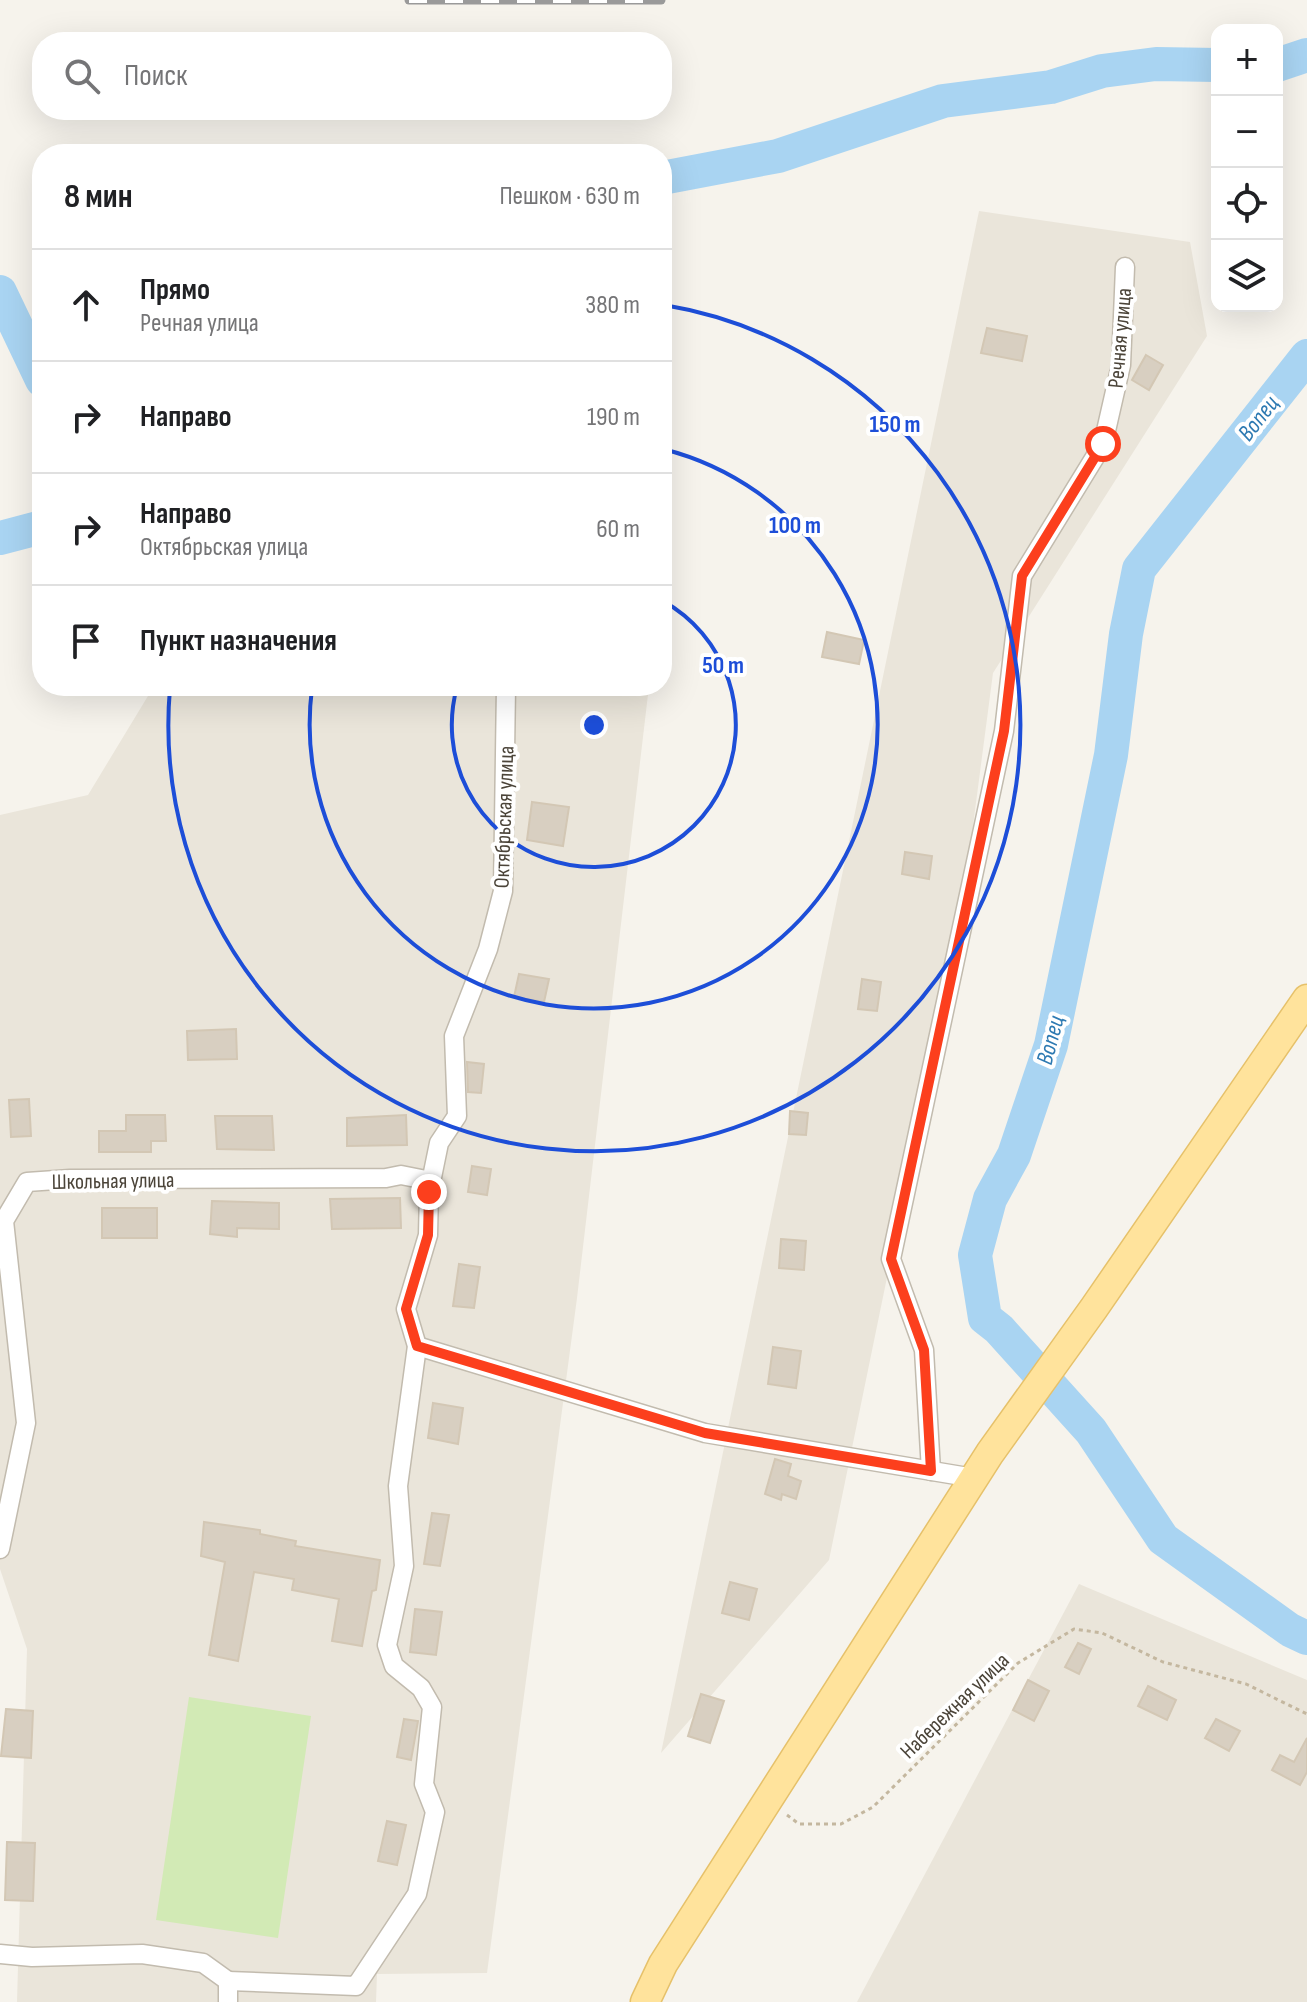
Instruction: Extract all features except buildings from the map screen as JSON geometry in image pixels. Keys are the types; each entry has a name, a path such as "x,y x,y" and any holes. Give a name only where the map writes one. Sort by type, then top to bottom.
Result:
{"main road":[{"path":"645,2002 663,1964 990,1453 1307,999"}],"street":[{"name":"Речная улица","path":"931,1471 924,1350 891,1259 1004,731 1022,576 1103,444 1121,365 1125,267"},
{"name":"Октябрьская улица","path":"228,1981 356,1986 417,1894 435,1812 424,1784 432,1707 421,1688 394,1666 387,1645 404,1566 398,1486 417,1346 406,1309 428,1235 431,1181 439,1143 457,1116 454,1036 488,949 503,891 506,696"},
{"name":"Школьная улица","path":"0,1549 26,1423 4,1221 27,1182 70,1179 371,1178 401,1175 431,1181"},
{"path":"417,1346 705,1433 974,1478"},
{"path":"0,1954 32,1957 142,1954 203,1963 228,1981 228,2002"}],"path":[{"name":"Набережная улица","path":"767,1802 799,1824 841,1824 873,1807 1018,1663 1074,1629 1102,1633 1163,1662 1246,1684 1307,1714"}],"shaded area":[{"path":"979,211 1190,242 1207,336 993,673 961,917 829,1560 661,1753"},
{"path":"148,696 648,696 577,1298 487,1973 377,1974 376,2002 17,2002 27,1649 0,1569 0,815 88,795"},
{"path":"1079,1584 1307,1680 1307,2002 857,2002"}],"green space":[{"path":"189,1697 311,1716 278,1938 156,1920"}],"waterway":[{"name":"Вопец","path":"1283,63 1307,55"},
{"name":"Вопец","path":"672,176 778,156 943,101 1051,87 1102,71 1156,64 1211,65"},
{"path":"0,292 32,359"},
{"name":"Вопец","path":"1307,356 1139,569 1126,634 1111,755 1051,1045 1014,1155 990,1199 975,1255 985,1318 999,1329 1091,1431 1163,1539 1290,1630 1307,1638"},
{"name":"Вопец","path":"0,538 32,530"}],"railway":[{"path":"409,0 661,0"}],"route":[{"path":"429,1192 428,1235 406,1309 417,1346 705,1433 931,1471 924,1350 891,1259 1004,731 1022,576 1103,444"}]}
